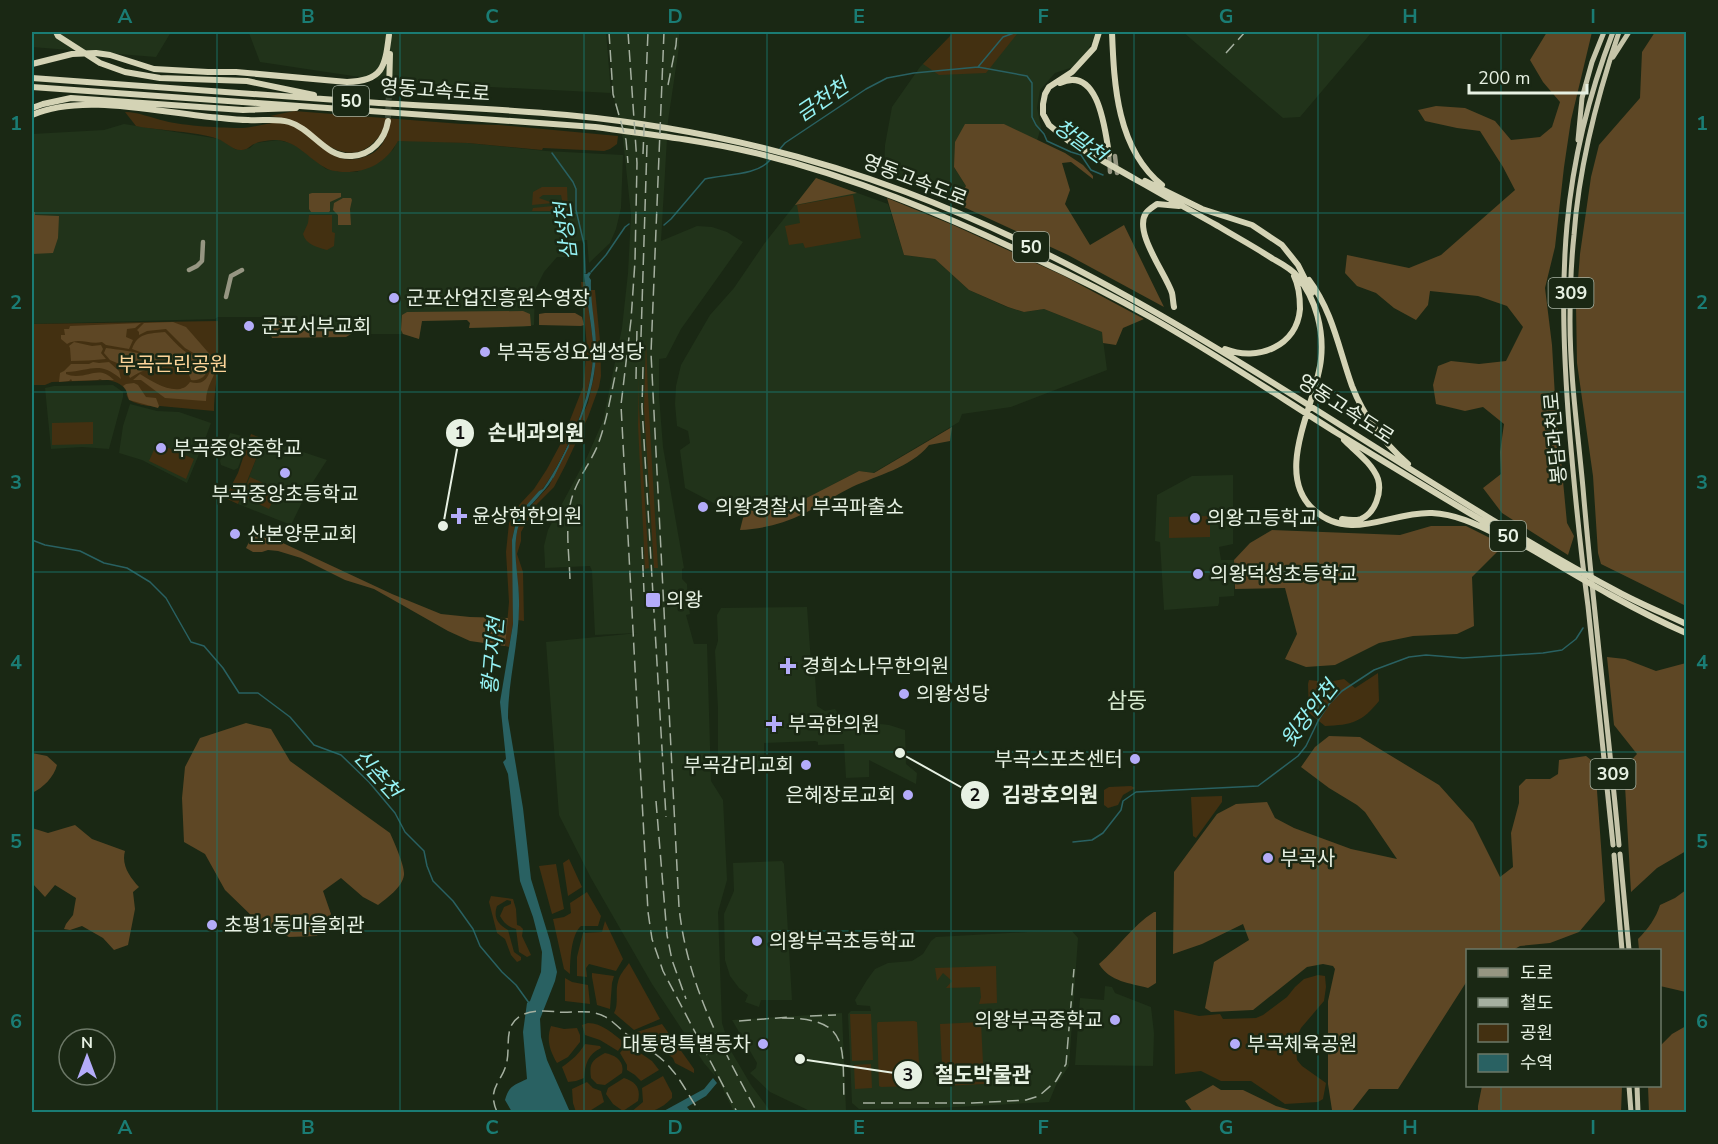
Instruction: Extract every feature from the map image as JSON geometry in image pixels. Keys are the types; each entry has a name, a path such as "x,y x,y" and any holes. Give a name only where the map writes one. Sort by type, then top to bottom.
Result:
{"highway":[{"path":"56,32 58,36 100,63 125,72 160,78 247,81 338,104"},
{"path":"1099,32 1094,48 1079,65 1049,87 1043,104 1043,114 1049,125 1071,142 1290,269 1299,278 1311,299 1320,320 1321,359 1303,428 1296,466 1297,482 1302,496 1313,509 1337,523 1351,525 1382,522 1417,513 1450,515 1534,551"},
{"path":"1112,32 1116,90 1122,120 1130,142 1149,175 1171,193"},
{"path":"1574,171 1582,98 1592,62 1604,32"},
{"name":"봉담과천로","path":"1613,32 1601,63 1586,115 1574,171 1567,224 1563,320 1581,556 1616,845 1606,703 1589,560 1572,372 1570,322 1574,233 1582,173 1594,117 1619,32"},
{"path":"1608,66 1629,32"},
{"path":"32,64 72,54 96,53 154,69 236,72 361,82 376,75 386,60 389,35 389,91"},
{"name":"영동고속도로","path":"32,78 595,127 686,139 752,152 842,178 905,200 991,237 1149,317 1534,551 1621,602 1686,633"},
{"path":"1112,155 1094,94 1081,82 1073,80 1066,80 1052,88 1046,104 1047,114 1051,123 1059,130 1099,155 1202,209 1252,225 1282,245 1319,294 1340,345 1353,387 1372,424 1396,454 1427,479"},
{"name":"영동고속도로","path":"32,87 566,115 689,132 753,145 848,171 906,192 994,229 1074,267 1152,309 1542,549 1624,595 1686,624"},
{"path":"32,108 71,98 243,110 338,104"},
{"path":"32,115 59,106 97,105 197,116 280,120 304,130 330,151 344,156 360,155 369,151 382,138 388,121"},
{"path":"1173,308 1172,294 1145,238 1143,220 1157,204 1184,207"},
{"path":"1298,265 1323,318 1325,360 1303,446 1300,481 1314,506 1325,513 1338,519 1351,521 1362,519 1371,513 1376,502 1380,491 1377,478 1370,467 1335,431"},
{"path":"1203,339 1233,352 1258,353 1269,351 1287,340 1296,326 1300,301 1296,281 1290,269"},
{"path":"1622,949 1617,854 1629,949"},
{"path":"1629,1087 1630,1113"},
{"path":"1637,1087 1638,1113"}],"main road":[{"path":"1110,172 1112,155"},
{"path":"1112,155 1116,173"},
{"path":"189,270 202,261 203,242"},
{"path":"226,297 231,276 242,270"}],"shaded area":[{"path":"32,32 171,32 156,57 32,47"},
{"path":"204,32 606,32 611,93 393,82 260,62 249,33"},
{"path":"608,32 679,32 679,47 668,121 661,241 697,226 712,227 727,232 743,242 681,329 666,358 659,359 659,396 663,447 684,568 682,579 687,584 690,614 686,615 694,644 707,644 711,781 723,800 727,880 718,912 722,1023 731,1051 751,1085 771,1112 734,1112 706,1050 716,1077 704,1063 652,984 591,878 559,815 546,642 638,633 595,635 590,566 545,568 544,546 548,530 587,457 603,421 622,328 631,215 623,139 613,94"},
{"path":"954,32 1096,32 1087,53 1073,67 1055,73 1040,90 1037,108 1041,127 1037,141 1004,124 954,167 966,186 958,199 884,171 885,145 892,107 920,67"},
{"path":"1183,32 1372,32 1300,117 1283,118"},
{"path":"1547,32 1592,32 1571,120 1555,247 1545,288 1567,523 1574,536 1568,555 1502,513 1483,488 1501,474 1500,452 1504,424 1483,407 1465,411 1436,404 1433,385 1438,366 1451,361 1479,364 1506,361 1523,327 1507,306 1478,296 1430,291 1428,305 1416,320 1394,308 1376,293 1357,286 1345,273 1347,255 1409,268 1441,255 1515,190 1480,131 1425,121 1418,110 1436,106 1465,108 1495,121 1511,140 1540,137 1552,127 1560,102 1543,82 1530,60"},
{"path":"1655,32 1686,32 1686,606 1601,564 1598,553 1593,476 1577,363 1576,305 1580,254 1591,177 1599,145 1640,98 1642,52"},
{"path":"124,124 220,139 235,149 242,150 250,148 255,143 278,140 300,148 326,169 336,171 357,172 393,150 398,140 623,155 621,208 610,243 589,263 587,240 575,241 575,257 557,257 544,272 535,290 534,325 469,328 470,323 467,320 422,321 419,339 405,334 367,334 362,329 301,330 275,317 32,324 32,134 104,130"},
{"path":"965,124 1004,124 1065,153 1083,165 1093,179 1071,162 1062,163 1070,190 1065,204 1090,245 1124,225 1164,307 1068,255 955,203 966,186 954,167 955,142"},
{"path":"816,178 888,204 904,255 935,259 969,290 1007,307 1024,312 1044,309 1102,332 1107,370 1011,407 962,414 959,422 873,473 859,471 789,507 757,511 723,508 685,488 680,450 690,443 688,431 677,426 675,404 681,365 710,315 734,288 764,244"},
{"path":"816,178 857,193 795,205"},
{"path":"341,193 341,197 330,202 329,212 311,212 309,194"},
{"path":"343,198 352,200 351,225 338,225 338,215 333,210 334,203"},
{"path":"887,198 953,225 1064,276 1144,319 1123,328 1116,345 1103,343 1102,332 1044,309 1024,312 969,290 935,259 904,255"},
{"path":"32,212 35,212 35,215 59,216 58,238 53,253 32,254"},
{"path":"523,311 530,314 531,326 469,328 470,323 467,320 422,321 419,339 403,334 401,330 402,315 407,312"},
{"path":"575,313 582,317 584,325 539,325 539,314"},
{"path":"274,318 301,330 352,330 351,334 346,337 272,338 268,320"},
{"path":"173,322 186,327 214,359 209,366 207,361 185,348 166,329 147,331 139,335 137,330 144,323"},
{"path":"141,323 135,328 127,329 126,337 133,340 129,349 106,345 102,342 76,341 67,344 61,339 61,335 65,335 64,329 69,329 70,326"},
{"path":"165,332 183,350 205,362 207,370 202,378 191,380 188,372 182,367 132,349 137,339 149,334"},
{"path":"74,342 92,346 101,345 103,349 101,353 106,359 71,361 69,346"},
{"path":"106,348 154,357 179,368 153,368 130,378 131,369 110,360 104,353"},
{"path":"215,360 218,363 207,391 206,401 165,398 141,380 133,380 140,374 166,387 179,389 190,382 196,383 204,380"},
{"path":"109,362 119,371 121,379 107,370 95,368 66,372 66,374 76,376 104,373 114,380 72,381 71,379 59,382 60,373 71,364"},
{"path":"134,383 146,397 156,398 158,408 129,400 123,386"},
{"path":"113,385 123,392 123,397 109,449 82,447 51,449 45,388"},
{"name":"부곡중앙중학교","path":"130,404 157,411 179,412 211,423 187,483 142,460 119,453 123,426"},
{"path":"952,427 950,441 929,445 913,460 852,487 803,514 788,521 740,530 745,510 757,511 789,507 859,471 874,473"},
{"path":"230,433 246,437 248,440 238,468 234,470 221,465 220,461"},
{"name":"부곡중앙초등학교","path":"264,439 327,460 309,488 291,525 238,504"},
{"path":"1233,475 1233,544 1219,547 1221,560 1234,560 1234,596 1219,597 1218,606 1164,610 1160,542 1155,541 1157,495 1192,476"},
{"path":"1431,526 1466,526 1504,545 1472,577 1474,626 1457,634 1413,636 1379,643 1335,665 1306,667 1285,659 1297,634 1285,588 1235,589 1234,560 1250,543 1272,530 1400,535"},
{"path":"255,530 392,594 441,614 508,618 505,646 470,641 374,589 345,580 301,558 278,551 253,552 246,548"},
{"path":"807,607 812,676 815,676 817,706 825,711 835,709 839,715 852,716 854,721 889,725 905,730 906,764 917,773 916,784 869,760 869,777 846,778 844,744 818,745 815,741 764,743 764,767 718,768 715,651 718,641 717,615 721,608"},
{"path":"1607,657 1625,659 1656,671 1686,663 1686,851 1657,868 1631,892 1624,768 1637,754 1614,725"},
{"path":"246,723 271,729 290,761 390,833 401,860 404,875 403,880 390,896 378,905 363,897 341,878 323,891 331,914 317,936 289,937 255,919 225,890 205,854 184,842 182,798 185,767 200,738"},
{"path":"1329,736 1360,737 1439,785 1473,823 1500,877 1513,867 1511,833 1519,803 1519,786 1526,779 1550,779 1558,774 1559,760 1586,756 1595,763 1605,901 1579,932 1550,943 1520,946 1515,949 1466,949 1466,983 1398,1089 1369,1089 1351,1112 1315,1112 1332,1110 1328,1084 1328,1001 1335,969 1333,966 1323,964 1307,967 1253,1010 1211,1012 1205,1008 1214,962 1249,940 1243,924 1202,944 1173,954 1174,872 1217,814 1236,804 1267,802 1275,818 1294,828 1351,849 1397,859 1365,812 1301,767 1315,747"},
{"path":"32,753 47,756 57,765 48,782 32,793"},
{"path":"75,825 92,839 125,851 125,866 139,887 133,892 135,909 128,945 114,950 103,938 82,926 70,930 64,929 73,915 76,898 55,885 45,897 32,883 32,828 48,833"},
{"name":"의왕부곡초등학교","path":"782,861 792,1000 761,1000 759,1007 745,1002 748,995 730,976 725,960 724,914 734,891 733,863"},
{"path":"1686,890 1686,992 1661,986 1661,949 1639,949 1638,939 1651,923 1660,905"},
{"path":"1156,912 1156,983 1148,988 1121,981 1109,975 1099,964"},
{"path":"1072,931 1078,938 1069,1066 1056,1085 1049,1102 938,1108 859,1109 852,1103 848,1014 851,1011 871,1011 870,1006 857,1005 855,1000 875,969 888,963 912,961 923,954 936,937"},
{"name":"의왕부곡중학교","path":"1105,986 1112,987 1115,993 1151,1007 1154,1033 1153,1066 1075,1065 1080,998 1104,1000"},
{"path":"842,1013 846,1110 812,1112 770,1092 750,1073 756,1068 757,1063 732,1020"},
{"path":"1686,1026 1686,1112 1649,1112 1648,1087 1661,1087 1661,1045 1672,1034"},
{"path":"1213,1085 1221,1090 1243,1090 1276,1106 1297,1112 1193,1112 1185,1101"},
{"path":"1482,1087 1622,1087 1621,1112 1478,1112"}],"green space":[{"path":"954,32 1016,32 1017,34 986,73 939,75 923,64"},
{"path":"294,111 499,125 618,136 617,144 604,151 543,148 542,150 468,143 398,141 388,155 375,165 360,171 342,172 326,168 297,147 284,141 262,141 239,150 209,136 136,126 125,112 173,123 204,126 243,128 271,123 289,124 309,135 326,150 344,159 355,159 374,153 386,137 390,122 372,144 361,151 349,153 327,145 282,118 270,116"},
{"path":"542,187 567,187 568,211 532,211 533,208 563,205 561,195 543,195 539,198 553,203 532,205 533,192"},
{"path":"853,195 861,238 805,248 803,243 789,245 785,226 800,223 797,205"},
{"path":"309,215 332,215 332,232 335,233 334,246 327,250 312,245 304,238 303,234"},
{"path":"581,282 585,282 593,342 590,379 579,419 562,457 542,490 516,522 512,540 514,595 509,647 505,646 509,602 506,552 509,523 520,504 534,489 547,469 561,443 583,387 587,347"},
{"path":"590,290 595,290 600,341 599,387 588,417 554,487 537,504 521,532 517,554 523,572 524,621 518,620 519,599 515,555 519,523 525,512 549,486 588,403 594,376 596,347"},
{"name":"부곡근린공원","path":"218,321 214,411 138,404 128,398 122,386 108,380 32,385 32,324"},
{"path":"646,339 658,568 654,568 644,408"},
{"path":"639,376 649,568 645,569 638,425"},
{"path":"93,422 93,444 52,445 52,423"},
{"path":"251,434 264,439 238,504 225,498 238,473"},
{"path":"157,443 194,459 186,479 149,461"},
{"path":"250,477 278,490 269,509 242,496"},
{"path":"1210,516 1210,537 1169,538 1169,517"},
{"path":"1378,673 1379,701 1362,718 1342,725 1325,726 1309,713 1309,680 1328,682 1344,679 1355,688"},
{"path":"1131,786 1135,788 1123,795 1118,805 1108,808 1104,805 1104,790 1109,787"},
{"path":"1222,796 1222,802 1196,838 1193,836 1191,797"},
{"path":"569,859 582,887 568,896 563,863"},
{"path":"556,864 564,909 552,914 539,866"},
{"path":"587,892 601,916 598,926 581,926 575,935 570,974 564,969 553,919 571,913 570,903"},
{"path":"491,896 513,899 517,925 523,929 522,936 531,955 527,957 519,952 516,929 506,924 500,916 504,907 511,904 511,901 507,900 497,906 496,917 499,923 508,930 514,952 521,957 521,960 517,962 511,955 505,939 497,933 489,902"},
{"path":"605,921 623,959 616,971 589,964 586,968 587,977 577,976 577,957 583,933 602,932"},
{"path":"629,963 660,1019 634,1030 614,1013 619,979"},
{"path":"996,966 997,1003 979,1004 980,987 946,988 952,981 943,973 937,981 935,968"},
{"path":"592,973 614,976 610,1009 597,1005"},
{"name":"부곡체육공원","path":"1318,975 1325,976 1324,1001 1301,1028 1296,1038 1296,1049 1297,1060 1302,1066 1326,1083 1323,1099 1318,1102 1285,1104 1251,1081 1221,1081 1201,1071 1175,1074 1174,1010 1199,1016 1220,1014 1223,1019 1256,1018 1287,997 1304,979"},
{"path":"565,978 588,985 590,1004 565,1001"},
{"path":"850,1014 871,1014 873,1060 852,1061"},
{"path":"878,1022 917,1022 920,1084 918,1086 879,1086"},
{"path":"981,1022 984,1084 943,1086 940,1024"},
{"path":"588,1023 603,1027 624,1042 618,1051 600,1040 585,1035 582,1025"},
{"path":"662,1024 694,1069 694,1073 675,1063 673,1058 637,1032"},
{"path":"551,1026 564,1029 577,1028 580,1035 580,1042 568,1057 557,1063 550,1045"},
{"path":"585,1044 601,1048 588,1060 584,1078 568,1082 562,1067 575,1057"},
{"path":"627,1044 652,1061 659,1070 641,1081 627,1070 627,1065 620,1053"},
{"path":"605,1053 621,1062 622,1073 605,1085 597,1084 591,1078 591,1065 594,1060"},
{"path":"871,1064 872,1088 855,1089 854,1065"},
{"path":"663,1076 672,1093 672,1098 653,1111 631,1112 643,1102 642,1088"},
{"path":"624,1078 637,1086 639,1096 638,1101 623,1111 613,1104 606,1094 608,1088"},
{"path":"587,1082 593,1088 601,1091 604,1102 588,1112 576,1112 572,1089"}],"water":[{"name":"황구지천","path":"591,273 589,277 596,348 595,366 588,399 577,430 554,476 522,517 517,533 515,552 519,615 508,718 523,808 531,879 557,972 540,1019 541,1037 547,1060 570,1112 512,1112 505,1100 511,1088 527,1079 523,1032 527,1003 530,1001 541,972 542,952 520,881 508,774 503,762 506,759 500,702 513,624 512,540 516,522 525,507 543,489 562,457 585,400 593,361 593,343 584,274"},
{"path":"713,1078 717,1083 706,1096 687,1107 691,1112 662,1112 704,1089"}],"waterway":[{"name":"금천천","path":"779,150 785,143 866,89 887,78 978,67 1003,37 1014,33"},
{"name":"창말천","path":"978,67 1027,76 1032,83 1032,117 1047,141 1081,155 1091,170 1103,175"},
{"name":"삼성천","path":"552,153 576,189 576,210 584,244 585,273"},
{"name":"금천천","path":"664,225 705,179 749,172 770,160"},
{"name":"황구지천","path":"591,272 629,224"},
{"name":"황구지천","path":"553,477 568,447"},
{"name":"황구지천","path":"518,526 530,507"},
{"name":"신촌천","path":"32,540 45,545 80,551 104,563 127,568 150,582 166,598 191,642 204,646 223,668 239,693 258,693 290,717 314,745 341,755 369,782 395,813 405,832 424,851 433,881 453,901 473,929 480,946 516,985 529,1003"},
{"name":"윗장안천","path":"1073,842 1092,840 1103,833 1121,810 1123,801 1136,792 1258,786 1298,756 1329,704 1342,691 1374,670 1409,657 1426,655 1463,658 1562,650 1576,639 1583,628"}],"tunnel":[{"path":"388,118 389,91"}],"railway":[{"path":"609,32 613,94 626,140 628,163"},
{"path":"628,32 637,163 635,261 621,405 648,912 652,939 663,971 737,1112"},
{"path":"643,154 648,32"},
{"path":"664,32 651,353 679,907 683,935 698,988 719,1038 757,1112"},
{"path":"668,85 677,32"},
{"path":"1226,53 1245,32"},
{"path":"641,337 647,145"},
{"path":"636,379 637,328"},
{"path":"570,579 569,510 576,487 594,454 600,437 617,367"},
{"path":"643,367 642,407 666,817"},
{"path":"642,547 644,592"},
{"path":"656,801 667,935 672,960 686,999"},
{"path":"863,1103 972,1103 1026,1100 1039,1096 1056,1081 1066,1064 1074,969"},
{"path":"497,1112 493,1096 494,1090 507,1061 510,1029 513,1022 524,1014 545,1011 590,1012 607,1018 667,1064 700,1112"},
{"path":"810,1016 836,1015"},
{"path":"739,1021 789,1017"},
{"path":"782,1018 804,1019 821,1023 838,1039 842,1051 844,1101"}],"place":[{"name":"군포산업진흥원수영장","path":"394,298"},
{"name":"군포서부교회","path":"249,326"},
{"name":"부곡동성요셉성당","path":"485,352"},
{"name":"부곡중앙중학교","path":"161,448"},
{"name":"부곡중앙초등학교","path":"285,473"},
{"name":"의왕경찰서 부곡파출소","path":"703,507"},
{"name":"윤상현한의원","path":"459,516"},
{"name":"의왕고등학교","path":"1195,518"},
{"name":"손내과의원","path":"443,526"},
{"name":"산본양문교회","path":"235,534"},
{"name":"의왕덕성초등학교","path":"1198,574"},
{"name":"의왕","path":"653,600"},
{"name":"경희소나무한의원","path":"788,666"},
{"name":"의왕성당","path":"904,694"},
{"name":"부곡한의원","path":"774,724"},
{"name":"김광호의원","path":"900,753"},
{"name":"부곡스포츠센터","path":"1135,759"},
{"name":"부곡감리교회","path":"806,765"},
{"name":"은혜장로교회","path":"908,795"},
{"name":"부곡사","path":"1268,858"},
{"name":"초평1동마을회관","path":"212,925"},
{"name":"의왕부곡초등학교","path":"757,941"},
{"name":"의왕부곡중학교","path":"1115,1020"},
{"name":"대통령특별동차","path":"763,1044"},
{"name":"부곡체육공원","path":"1235,1044"},
{"name":"철도박물관","path":"800,1059"}],"district":[{"name":"삼동","path":"1127,700"}]}
